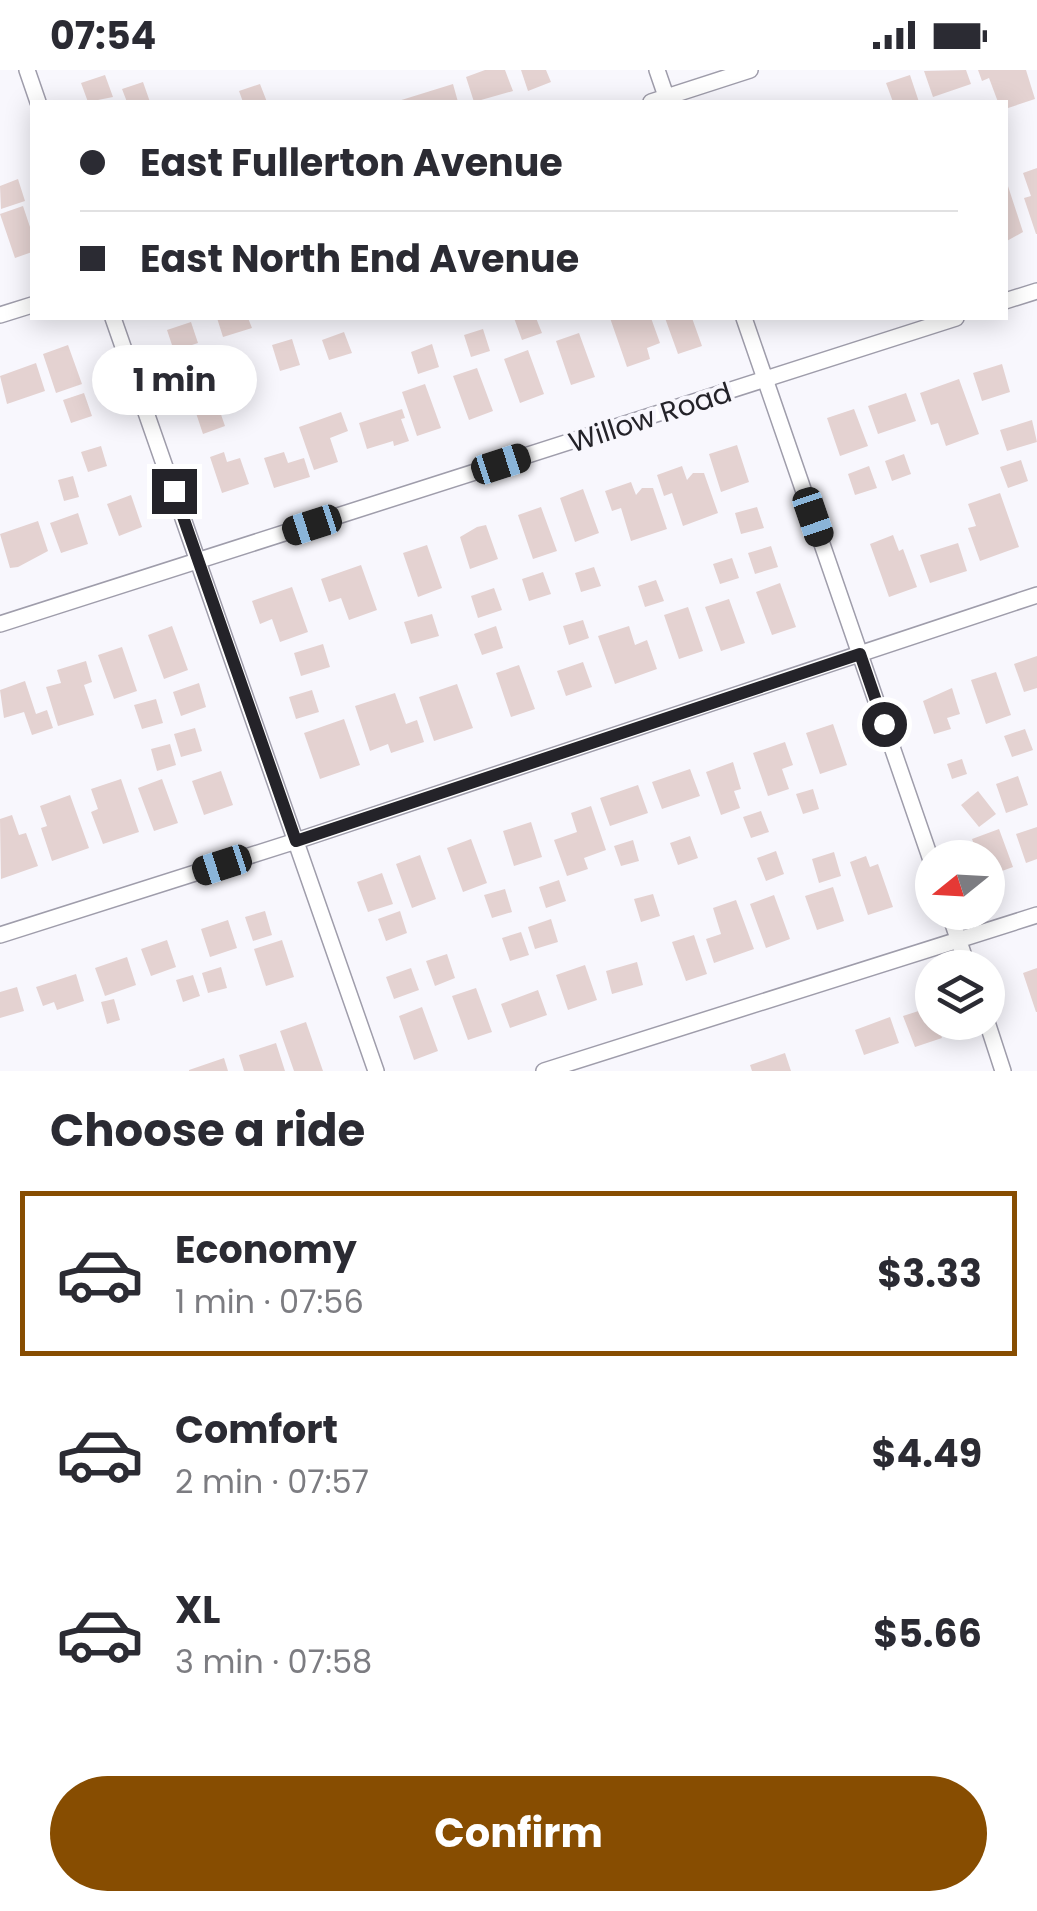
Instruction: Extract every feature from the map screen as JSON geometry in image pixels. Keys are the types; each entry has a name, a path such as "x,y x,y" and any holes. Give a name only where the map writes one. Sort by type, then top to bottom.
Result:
{"street":[{"path":"27,70 37,100"},
{"path":"657,70 662,100"},
{"path":"665,100 750,70"},
{"path":"1008,301 1037,291"},
{"path":"0,315 30,305"},
{"path":"115,320 376,1071"},
{"path":"745,320 924,840"},
{"name":"Willow Road","path":"0,624 950,320"},
{"path":"0,935 296,841 1037,594"},
{"path":"544,1071 1037,915"},
{"path":"956,930 962,950"},
{"path":"993,1040 1003,1071"}],"building":[{"path":"485,70 505,70 513,91 473,100 466,77"},
{"path":"521,70 546,70 551,82 528,91"},
{"path":"966,70 971,84 933,97 924,71"},
{"path":"978,70 1026,70 1035,99 1008,108 1008,100 997,100 989,78 982,81"},
{"path":"105,75 113,97 87,100 81,83"},
{"path":"910,75 918,100 892,100 886,83"},
{"path":"143,82 149,100 126,100 122,89"},
{"path":"260,84 266,100 242,100 239,91"},
{"path":"453,84 457,100 401,100"},
{"path":"1037,168 1036,234 1024,198 1031,196 1023,173"},
{"path":"18,179 25,201 1,209 0,186"},
{"path":"1008,186 1023,232 1008,240"},
{"path":"23,206 30,227 30,253 15,258 0,214"},
{"path":"218,320 249,320 252,328 223,337"},
{"path":"515,320 537,320 542,333 522,340"},
{"path":"611,320 652,320 660,343 647,348 650,359 627,367"},
{"path":"666,320 693,320 702,346 678,354"},
{"path":"191,322 198,343 174,351 167,330"},
{"path":"483,329 490,351 471,357 464,335"},
{"path":"344,332 352,353 329,360 322,340"},
{"path":"579,333 595,377 571,385 556,341"},
{"path":"292,339 300,365 280,371 272,345"},
{"path":"432,344 439,367 418,374 411,352"},
{"path":"68,345 82,384 56,393 43,354"},
{"path":"528,350 544,394 520,403 504,359"},
{"path":"36,363 45,391 7,404 0,376"},
{"path":"1002,364 1010,392 982,401 973,373"},
{"path":"477,368 493,411 469,420 453,376"},
{"path":"959,379 979,434 946,446 938,423 931,425 920,393"},
{"path":"425,384 441,428 417,436 402,392"},
{"path":"84,393 92,416 71,423 63,400"},
{"path":"906,393 916,421 878,434 868,406"},
{"path":"218,406 225,426 203,434 196,413"},
{"path":"402,409 405,418 401,419 409,441 367,449 359,423"},
{"path":"854,409 868,446 840,456 827,418"},
{"path":"341,412 348,431 330,438 338,462 314,470 299,427"},
{"path":"1032,420 1037,442 1007,451 1000,430"},
{"path":"737,445 749,482 721,492 709,454"},
{"path":"101,446 107,466 88,472 81,452"},
{"path":"224,452 227,462 240,458 249,484 222,493 210,457"},
{"path":"284,452 288,463 304,458 310,477 274,488 264,458"},
{"path":"904,454 911,474 892,481 885,461"},
{"path":"1021,460 1028,481 1008,488 1000,467"},
{"path":"682,466 687,480 693,473 704,473 718,513 683,526 672,493 664,496 657,475"},
{"path":"869,466 877,488 855,495 848,474"},
{"path":"73,476 79,497 64,501 58,480"},
{"path":"631,482 636,495 642,488 653,488 667,529 631,541 621,508 612,511 605,491"},
{"path":"583,489 599,533 575,542 560,498"},
{"path":"1000,493 1019,547 980,561 968,528 976,526 968,504"},
{"path":"131,495 142,527 119,536 107,504"},
{"path":"541,507 557,551 533,559 518,515"},
{"path":"757,507 764,528 741,534 735,513"},
{"path":"78,513 88,544 61,553 50,523"},
{"path":"38,521 48,551 10,568 0,534"},
{"path":"486,525 498,559 470,569 460,537"},
{"path":"893,535 899,551 903,549 917,587 889,597 870,544"},
{"path":"958,543 967,571 930,583 920,555"},
{"path":"427,545 442,588 418,597 403,553"},
{"path":"771,546 778,567 755,574 748,553"},
{"path":"732,558 739,578 720,584 713,564"},
{"path":"361,565 377,610 349,620 341,598 329,602 321,579"},
{"path":"594,567 601,586 581,592 575,573"},
{"path":"543,572 551,594 529,601 522,579"},
{"path":"656,580 664,601 645,607 638,586"},
{"path":"780,583 796,627 772,635 756,592"},
{"path":"292,587 308,632 280,642 272,619 260,624 252,601"},
{"path":"494,588 502,610 478,618 471,596"},
{"path":"729,599 745,643 721,651 705,607"},
{"path":"688,607 703,651 679,659 664,615"},
{"path":"432,614 439,636 411,644 404,622"},
{"path":"583,620 589,638 569,645 563,626"},
{"path":"172,626 188,670 164,679 148,635"},
{"path":"496,626 503,648 482,655 474,634"},
{"path":"629,626 635,645 647,640 657,669 615,684 598,636"},
{"path":"323,644 330,667 301,676 294,653"},
{"path":"122,647 137,691 114,699 98,655"},
{"path":"1037,656 1037,688 1024,692 1014,664"},
{"path":"86,661 92,682 84,685 94,715 58,726 46,687 61,683 57,670"},
{"path":"583,662 592,687 566,696 557,671"},
{"path":"519,665 535,709 511,717 496,673"},
{"path":"996,672 1011,715 986,724 971,680"},
{"path":"25,681 36,714 47,710 53,728 32,735 24,712 4,718 0,690"},
{"path":"199,683 206,707 181,716 173,692"},
{"path":"457,684 473,728 434,741 419,697"},
{"path":"952,688 960,714 947,718 951,729 934,734 923,701"},
{"path":"312,690 319,712 296,719 289,697"},
{"path":"395,693 406,724 417,720 424,742 391,753 388,744 370,751 355,706"},
{"path":"156,699 163,723 142,729 134,705"},
{"path":"344,719 360,765 320,779 304,733"},
{"path":"833,724 847,765 820,774 806,733"},
{"path":"195,728 202,751 181,757 174,734"},
{"path":"1025,729 1033,750 1012,757 1004,736"},
{"path":"785,742 793,765 782,769 789,789 768,796 753,753"},
{"path":"170,744 176,765 157,771 151,749"},
{"path":"962,759 967,774 952,779 947,764"},
{"path":"733,762 741,789 734,791 740,808 721,815 706,772"},
{"path":"690,769 700,796 662,809 652,782"},
{"path":"221,771 233,805 204,815 192,781"},
{"path":"1018,776 1028,805 1006,813 996,784"},
{"path":"121,779 139,832 103,844 91,812 98,809 91,789"},
{"path":"162,779 178,823 154,831 138,788"},
{"path":"638,785 648,813 610,826 600,798"},
{"path":"813,789 819,809 803,814 796,794"},
{"path":"978,791 996,814 979,827 961,805"},
{"path":"70,795 89,848 52,861 41,828 47,826 40,806"},
{"path":"591,806 606,850 584,858 588,869 567,876 554,840 577,832 571,813"},
{"path":"761,811 769,832 751,838 743,817"},
{"path":"12,815 19,835 26,833 38,866 1,879 0,819"},
{"path":"531,822 542,857 514,866 503,831"},
{"path":"1037,827 1037,859 1026,863 1016,834"},
{"path":"999,829 1003,840 972,840"},
{"path":"690,836 698,858 678,865 670,843"},
{"path":"471,839 487,883 463,892 447,848"},
{"path":"633,840 639,861 621,866 614,846"},
{"path":"1005,845 1013,867 1005,870"},
{"path":"776,851 784,874 766,881 757,858"},
{"path":"834,852 841,876 819,883 812,859"},
{"path":"420,855 436,899 412,908 396,864"},
{"path":"866,856 870,867 878,864 893,907 868,915 850,862"},
{"path":"382,873 393,904 368,912 357,882"},
{"path":"559,880 566,901 546,908 539,887"},
{"path":"833,887 844,921 817,930 805,896"},
{"path":"505,889 512,912 492,918 484,895"},
{"path":"653,894 660,916 641,922 634,899"},
{"path":"774,895 790,939 766,948 750,904"},
{"path":"736,900 754,949 714,963 706,939 721,934 713,908"},
{"path":"265,911 272,935 253,941 245,917"},
{"path":"400,911 407,933 386,941 378,919"},
{"path":"551,919 558,942 535,949 528,927"},
{"path":"228,920 237,948 210,957 201,929"},
{"path":"521,932 529,955 510,961 502,938"},
{"path":"694,935 707,974 686,981 672,942"},
{"path":"167,940 176,967 151,976 141,949"},
{"path":"282,940 294,977 266,986 254,949"},
{"path":"447,954 455,978 435,986 426,961"},
{"path":"127,957 136,985 105,996 95,968"},
{"path":"637,962 643,985 612,994 606,971"},
{"path":"585,965 597,1000 568,1010 556,975"},
{"path":"221,967 227,988 208,993 202,973"},
{"path":"411,968 419,990 394,999 386,977"},
{"path":"1037,968 1037,1012 1036,1012 1023,973"},
{"path":"76,974 84,1001 57,1010 54,1002 43,1006 36,987"},
{"path":"193,975 200,996 183,1002 176,980"},
{"path":"17,987 24,1011 0,1018 0,992"},
{"path":"476,988 492,1032 468,1040 452,996"},
{"path":"538,990 547,1015 510,1028 501,1004"},
{"path":"114,999 120,1020 107,1024 101,1002"},
{"path":"422,1007 438,1051 414,1060 399,1016"},
{"path":"915,1012 915,1040 936,1040 915,1047 903,1016"},
{"path":"890,1017 899,1043 864,1055 855,1030"},
{"path":"306,1022 323,1071 294,1071 280,1031"},
{"path":"276,1043 285,1071 244,1071 239,1055"},
{"path":"785,1053 791,1071 752,1071 750,1065"},
{"path":"224,1058 228,1071 189,1071 189,1070"}],"route":[{"path":"174,491 296,841 860,654 884,724"}]}
